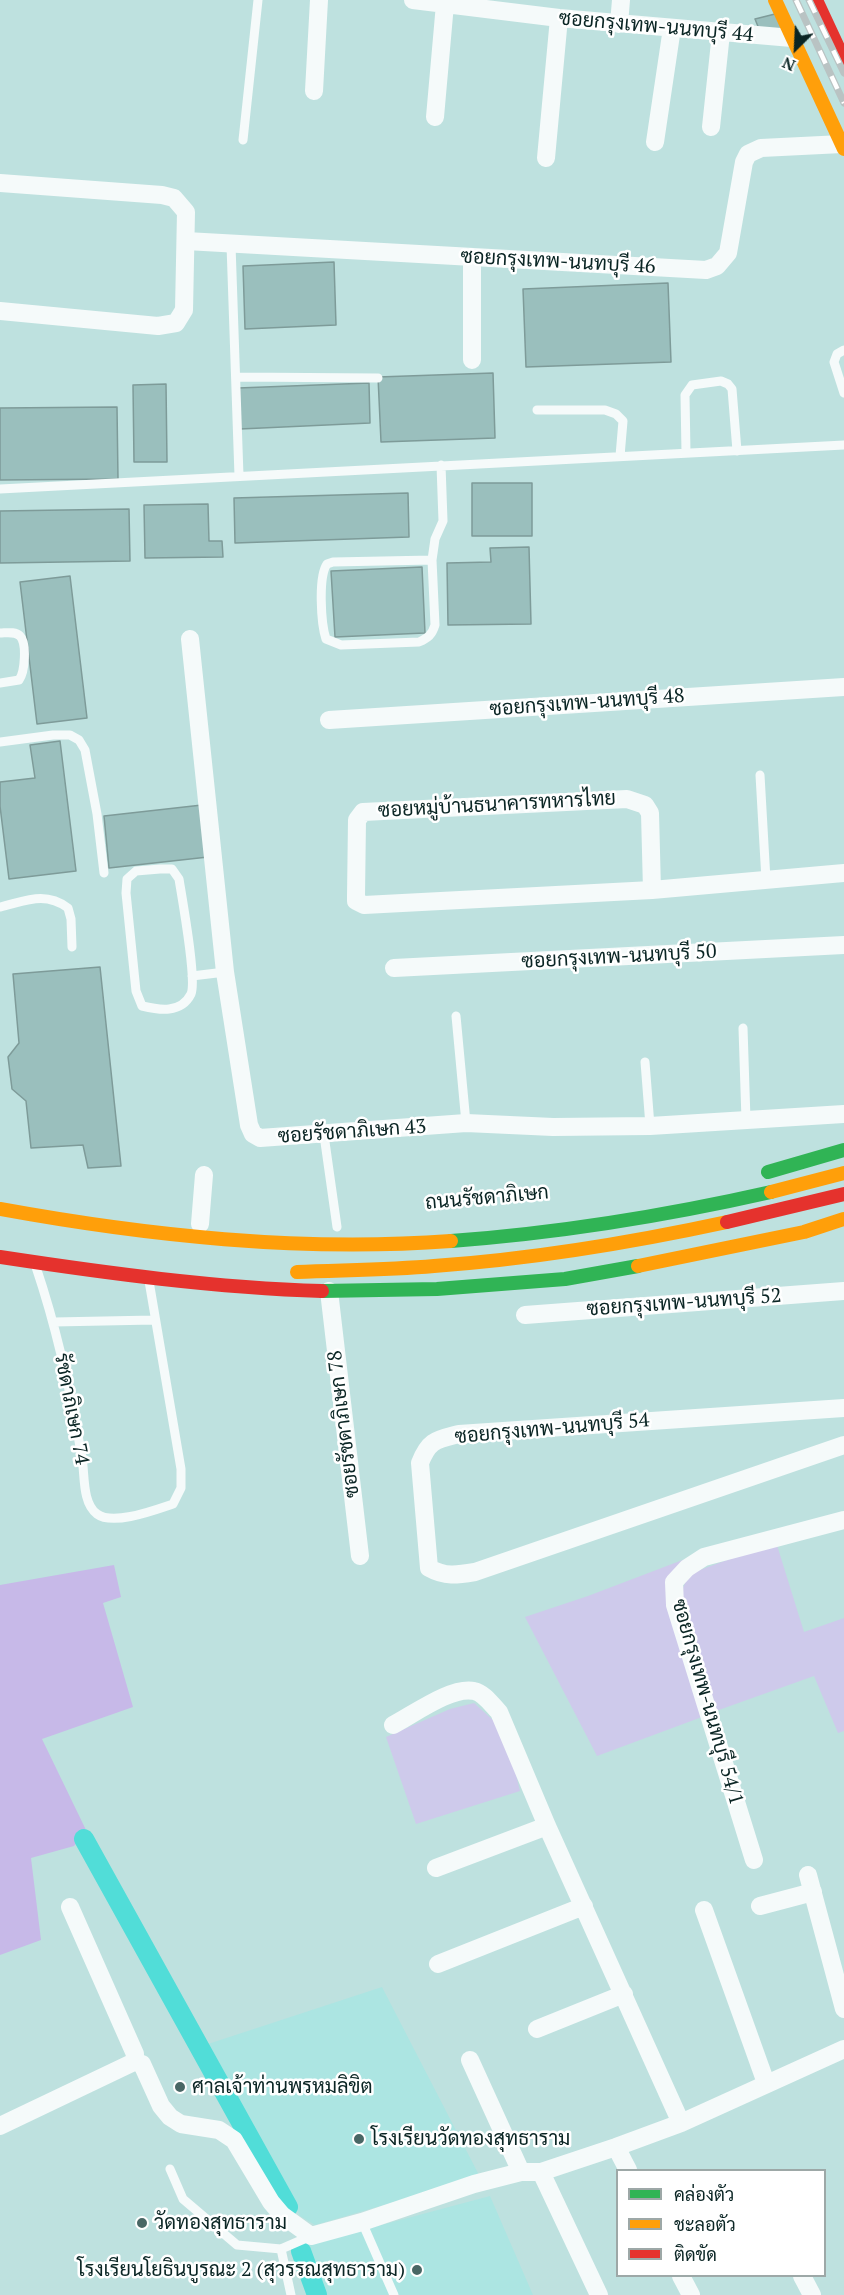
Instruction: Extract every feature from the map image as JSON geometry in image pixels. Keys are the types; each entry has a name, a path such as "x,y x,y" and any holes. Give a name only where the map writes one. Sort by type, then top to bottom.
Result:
{"main road":[{"path":"775,0 843,147"},
{"path":"816,0 842,51"},
{"path":"755,1175 844,1150"},
{"name":"ถนนรัชดาภิเษก","path":"0,1209 218,1239 292,1244 450,1241 564,1230 634,1220 760,1194 844,1173"},
{"path":"217,1281 276,1274 449,1265 563,1252 738,1221 844,1194"},
{"path":"0,1257 148,1276 217,1281 287,1290 447,1288 565,1279 804,1232 844,1219"},
{"name":"ถนนรัชดาภิเษก","path":"128,1227 205,1224"}],"street":[{"path":"314,91 319,0"},
{"name":"ซอยกรุงเทพ-นนทบุรี 44","path":"414,0 559,18 792,38"},
{"path":"619,24 621,0"},
{"path":"435,117 445,4"},
{"path":"546,158 559,18"},
{"path":"655,142 672,28"},
{"path":"711,127 722,33"},
{"name":"ซอยกรุงเทพ-นนทบุรี 46","path":"186,241 706,270 717,266 728,253 744,162 748,154 761,148 843,147"},
{"path":"0,183 162,195 174,198 186,212 184,310 176,323 158,326 0,311"},
{"path":"472,257 472,360"},
{"name":"ซอยรัชดาภิเษก 43","path":"190,639 225,972 249,1125 253,1134 260,1138 324,1135 466,1124 553,1127 650,1126 844,1114"},
{"name":"ซอยกรุงเทพ-นนทบุรี 48","path":"329,720 844,687"},
{"name":"ซอยหมู่บ้านธนาคารทหารไทย","path":"652,890 650,813 645,805 627,799 363,812 357,820 356,901 364,905 652,890 844,873"},
{"name":"ซอยกรุงเทพ-นนทบุรี 50","path":"394,968 844,945"},
{"path":"204,1175 205,1224"},
{"name":"ซอยรัชดาภิเษก 78","path":"329,1291 360,1556"},
{"name":"ซอยกรุงเทพ-นนทบุรี 52","path":"525,1315 844,1291"},
{"name":"ซอยกรุงเทพ-นนทบุรี 54","path":"844,1408 459,1434 438,1439 426,1448 420,1463 429,1568 440,1574 454,1576 475,1572 844,1445"},
{"name":"ซอยกรุงเทพ-นนทบุรี 54/1","path":"754,1860 675,1605 674,1582 704,1557 844,1520"},
{"path":"393,1725 457,1691 476,1691 499,1712 547,1826 681,2122"},
{"path":"436,1868 547,1826"},
{"path":"760,1906 810,1883 844,2009"},
{"path":"438,1964 584,1906"},
{"path":"70,1907 135,2054 134,2062"},
{"path":"704,1910 766,2083"},
{"path":"537,2029 624,1994"},
{"path":"2,2119 134,2062 142,2064 161,2106 170,2117 181,2124 219,2130 234,2140 276,2209 311,2236 362,2222 474,2184 521,2172 541,2172 616,2148 681,2122 844,2049"},
{"path":"470,2060 521,2172"},
{"path":"616,2148 627,2169"},
{"path":"541,2172 599,2295"},
{"path":"682,2277 691,2295"},
{"path":"803,2277 812,2295"}],"lane":[{"path":"243,140 258,0"},
{"path":"231,245 239,476"},
{"path":"844,350 837,354 834,362 844,393"},
{"path":"236,377 378,378"},
{"path":"686,453 685,395 692,385 721,381 732,389 737,451"},
{"path":"537,410 605,410 616,414 623,420 620,456"},
{"path":"0,489 844,445"},
{"path":"432,560 327,564 322,573 323,631 326,639 341,645 419,642 429,638 435,625 432,560 435,539 443,521 441,465"},
{"path":"0,633 12,632 19,635 22,640 24,674 19,680 0,683"},
{"path":"0,742 52,735 70,735 79,740 85,750 97,814 104,873"},
{"path":"760,775 765,880"},
{"path":"172,869 179,879 192,976 192,993 180,1006 160,1010 142,1006 136,991 126,893 128,879 136,871 172,869"},
{"path":"0,907 37,898 56,899 68,908 71,919 72,947"},
{"path":"192,976 225,972"},
{"path":"456,1016 466,1124"},
{"path":"744,1028 746,1120"},
{"path":"645,1062 650,1126"},
{"path":"324,1135 337,1226"},
{"name":"รัชดาภิเษก 74","path":"34,1262 54,1322 82,1458 88,1503 98,1515 111,1518 138,1515 172,1504 181,1488 181,1469 154,1320"},
{"path":"54,1322 154,1320 148,1276"},
{"path":"170,2169 183,2199 237,2245 281,2249 311,2236"},
{"path":"362,2222 394,2295"},
{"path":"281,2249 291,2295"}],"shaded area":[{"path":"776,1542 804,1632 844,1618 844,1731 838,1733 814,1676 716,1711 682,1610 682,1590 689,1574"},
{"path":"693,1556 669,1576 702,1717 597,1756 525,1617"},
{"path":"114,1565 121,1597 103,1603 133,1707 42,1739 86,1830 74,1846 31,1858 41,1940 0,1955 0,1585"},
{"path":"474,1703 494,1721 513,1762 520,1791 416,1824 386,1737 450,1709"},
{"name":"โรงเรียนวัดทองสุทธาราม","path":"382,1987 480,2177 315,2225 300,2216 205,2045"},
{"name":"โรงเรียนโยธินบูรณะ 2 (สุวรรณสุทธาราม)","path":"490,2196 533,2295 321,2295 303,2246"}],"building":[{"path":"779,13 790,36 761,34 755,19"},
{"path":"334,262 336,325 245,329 243,266"},
{"path":"668,283 671,362 526,367 523,289"},
{"path":"493,373 495,438 381,442 378,377"},
{"path":"369,383 370,423 240,429 238,388"},
{"path":"166,384 167,462 134,462 133,385"},
{"path":"117,407 118,479 0,480 0,408"},
{"path":"472,483 532,483 532,536 472,536"},
{"path":"408,493 409,537 235,543 234,498"},
{"path":"208,504 209,541 222,541 223,557 145,558 144,505"},
{"path":"129,509 130,561 0,563 0,511"},
{"path":"529,547 531,624 448,625 447,563 491,562 490,548"},
{"path":"422,567 425,633 335,637 331,571"},
{"path":"70,576 87,718 37,724 20,582"},
{"path":"60,741 76,871 9,879 0,806 0,782 35,778 30,745"},
{"path":"202,805 208,857 109,868 104,816"},
{"path":"100,967 121,1166 88,1168 83,1145 31,1148 26,1101 12,1089 8,1057 19,1043 13,974"}],"waterway":[{"path":"84,1839 288,2207"},
{"path":"301,2251 317,2295"}],"railway":[{"path":"796,0 844,103"},
{"path":"809,0 844,73"}],"traffic: fast":[{"path":"768,1172 844,1150"},
{"path":"451,1241 612,1223 771,1192"},
{"path":"322,1291 437,1289 565,1279 638,1266"}],"traffic: slow":[{"path":"775,0 844,149"},
{"path":"771,1192 844,1173"},
{"path":"0,1209 112,1227 224,1239 338,1244 451,1241"},
{"path":"638,1266 804,1232 844,1219"},
{"path":"297,1272 417,1267 544,1255 654,1237 727,1222"}],"traffic: jam":[{"path":"816,0 844,60"},
{"path":"727,1222 844,1194"},
{"path":"0,1257 161,1279 242,1287 322,1291"}],"place":[{"name":"ศาลเจ้าท่านพรหมลิขิต","path":"180,2087"},
{"name":"โรงเรียนวัดทองสุทธาราม","path":"359,2139"},
{"name":"วัดทองสุทธาราม","path":"142,2223"},
{"name":"โรงเรียนโยธินบูรณะ 2 (สุวรรณสุทธาราม)","path":"417,2270"}]}
